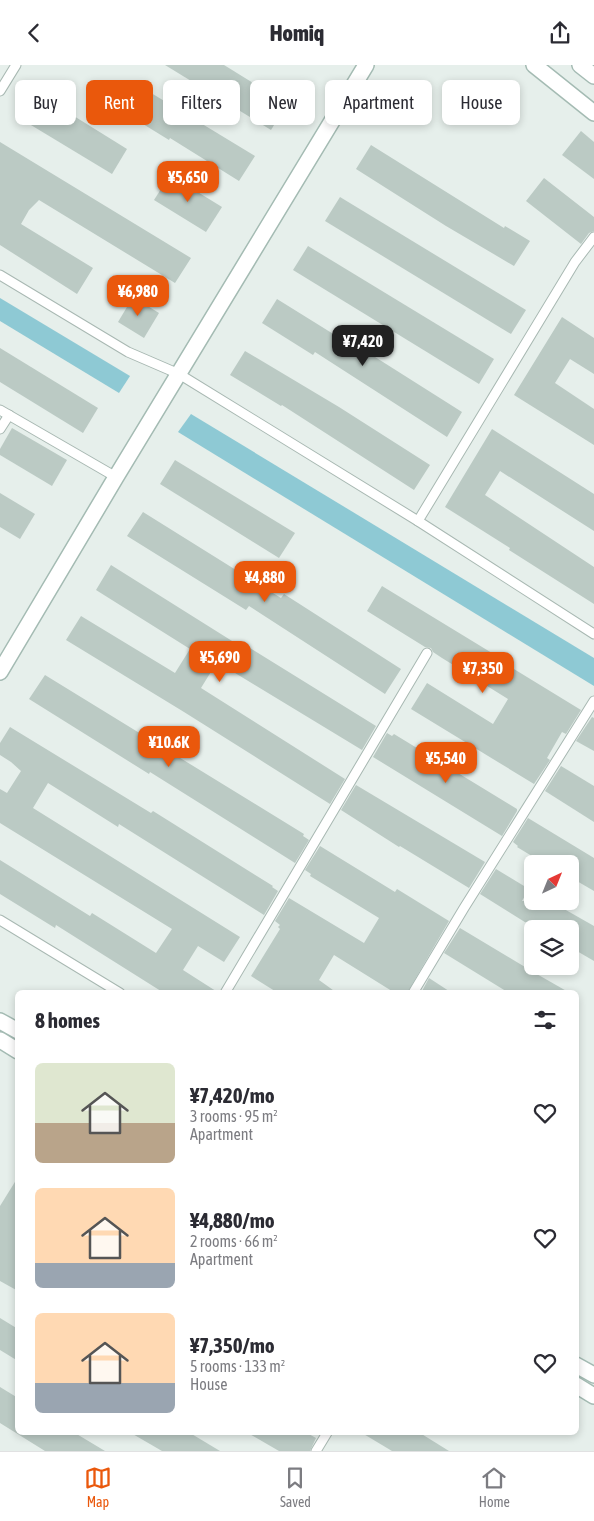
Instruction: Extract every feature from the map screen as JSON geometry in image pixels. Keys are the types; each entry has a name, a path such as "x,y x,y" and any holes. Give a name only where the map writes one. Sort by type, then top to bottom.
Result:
{"street":[{"path":"534,65 594,113"},
{"path":"580,65 594,76"},
{"path":"0,672 363,66"},
{"path":"0,1021 15,1029"},
{"path":"0,1040 15,1049"},
{"path":"579,1367 594,1375"},
{"path":"579,1387 594,1396"}],"lane":[{"path":"0,91 16,65"},
{"path":"418,521 575,262 594,237"},
{"path":"0,275 128,352 178,374 418,521 594,634"},
{"path":"0,410 116,477"},
{"path":"0,429 9,415"},
{"path":"227,990 427,653"},
{"path":"415,990 594,701"},
{"path":"0,920 115,990"},
{"path":"316,1451 326,1435"}],"water":[{"path":"0,298 130,376 119,393 0,321"},
{"path":"191,414 594,658 594,686 178,432"}],"building":[{"path":"165,65 224,65 250,81 250,117 240,111 240,80 189,80"},
{"path":"153,94 163,100 163,125 204,125 255,156 239,181 170,138 169,140 145,125 153,125"},
{"path":"76,117 127,149 112,174 31,125 76,125"},
{"path":"263,125 274,125 271,130"},
{"path":"581,131 594,142 594,179 562,155"},
{"path":"0,142 191,258 175,283 39,200 29,210 21,224 93,268 77,294 0,245"},
{"path":"371,145 504,228 505,226 530,241 514,266 356,169"},
{"path":"170,175 222,207 206,232 154,200"},
{"path":"544,178 594,217 594,231 589,233 581,244 526,201"},
{"path":"340,197 526,310 511,334 325,221"},
{"path":"308,246 494,359 479,384 293,270"},
{"path":"133,297 159,313 144,338 118,322"},
{"path":"277,299 343,340 345,338 462,412 447,437 315,352 313,355 262,323"},
{"path":"562,317 594,338 594,374 570,359 555,383 594,409 594,445 514,395"},
{"path":"0,348 98,408 83,433 0,382"},
{"path":"245,351 339,407 430,465 414,490 282,405 230,375"},
{"path":"12,428 67,460 52,486 0,455 0,449"},
{"path":"492,429 594,494 594,531 500,471 485,495 594,567 594,604 445,507"},
{"path":"175,460 295,533 279,558 160,484"},
{"path":"0,493 35,514 20,539 0,527"},
{"path":"143,512 281,598 284,594 401,669 385,694 249,606 246,610 127,536"},
{"path":"111,565 248,651 250,648 376,726 362,750 217,662 201,688 345,779 330,804 66,640 81,616 175,673 190,649 96,590"},
{"path":"382,586 581,710 566,734 562,732 547,758 550,760 534,784 411,709 427,683 493,724 508,699 442,658 433,652 431,648 425,647 367,611"},
{"path":"45,675 304,834 303,836 309,840 295,863 29,699"},
{"path":"592,717 594,718 594,751 576,741"},
{"path":"10,727 151,813 153,811 273,886 278,891 264,915 119,824 118,827 48,783 33,808 240,937 224,962 198,946 183,970 214,990 159,990 56,925 55,928 0,894 0,860 90,916 92,913 156,953 172,929 0,823 0,789 7,793 21,771 0,755 0,743"},
{"path":"387,733 392,736 394,734 517,809 502,836 373,757"},
{"path":"561,766 594,786 594,822 545,791"},
{"path":"356,785 485,862 469,888 341,810"},
{"path":"528,818 594,858 594,891 579,882 579,855 530,855 517,847 513,842"},
{"path":"320,846 395,892 397,889 449,921 409,990 390,990 334,955 319,980 333,990 273,990 251,976 280,929 278,927 280,925 275,921 289,898 364,943 379,918 310,876 311,874 305,870"},
{"path":"496,869 524,886 524,898 522,901 524,901 524,910 566,910 594,926 594,961 579,952 579,920 524,922 480,894"},
{"path":"460,928 524,966 524,975 538,975 565,990 504,990 444,953"},
{"path":"429,978 447,990 423,990"},
{"path":"15,1182 15,1289 0,1281 0,1206"},
{"path":"0,1318 15,1327 15,1359 0,1350"},
{"path":"0,1387 15,1396 15,1432 0,1423"},
{"path":"19,1435 78,1435 105,1451 45,1451"},
{"path":"134,1435 193,1435 220,1451 162,1451"},
{"path":"251,1435 311,1435 316,1438 310,1451 279,1451"},
{"path":"365,1435 423,1435 449,1451 392,1451"}]}
